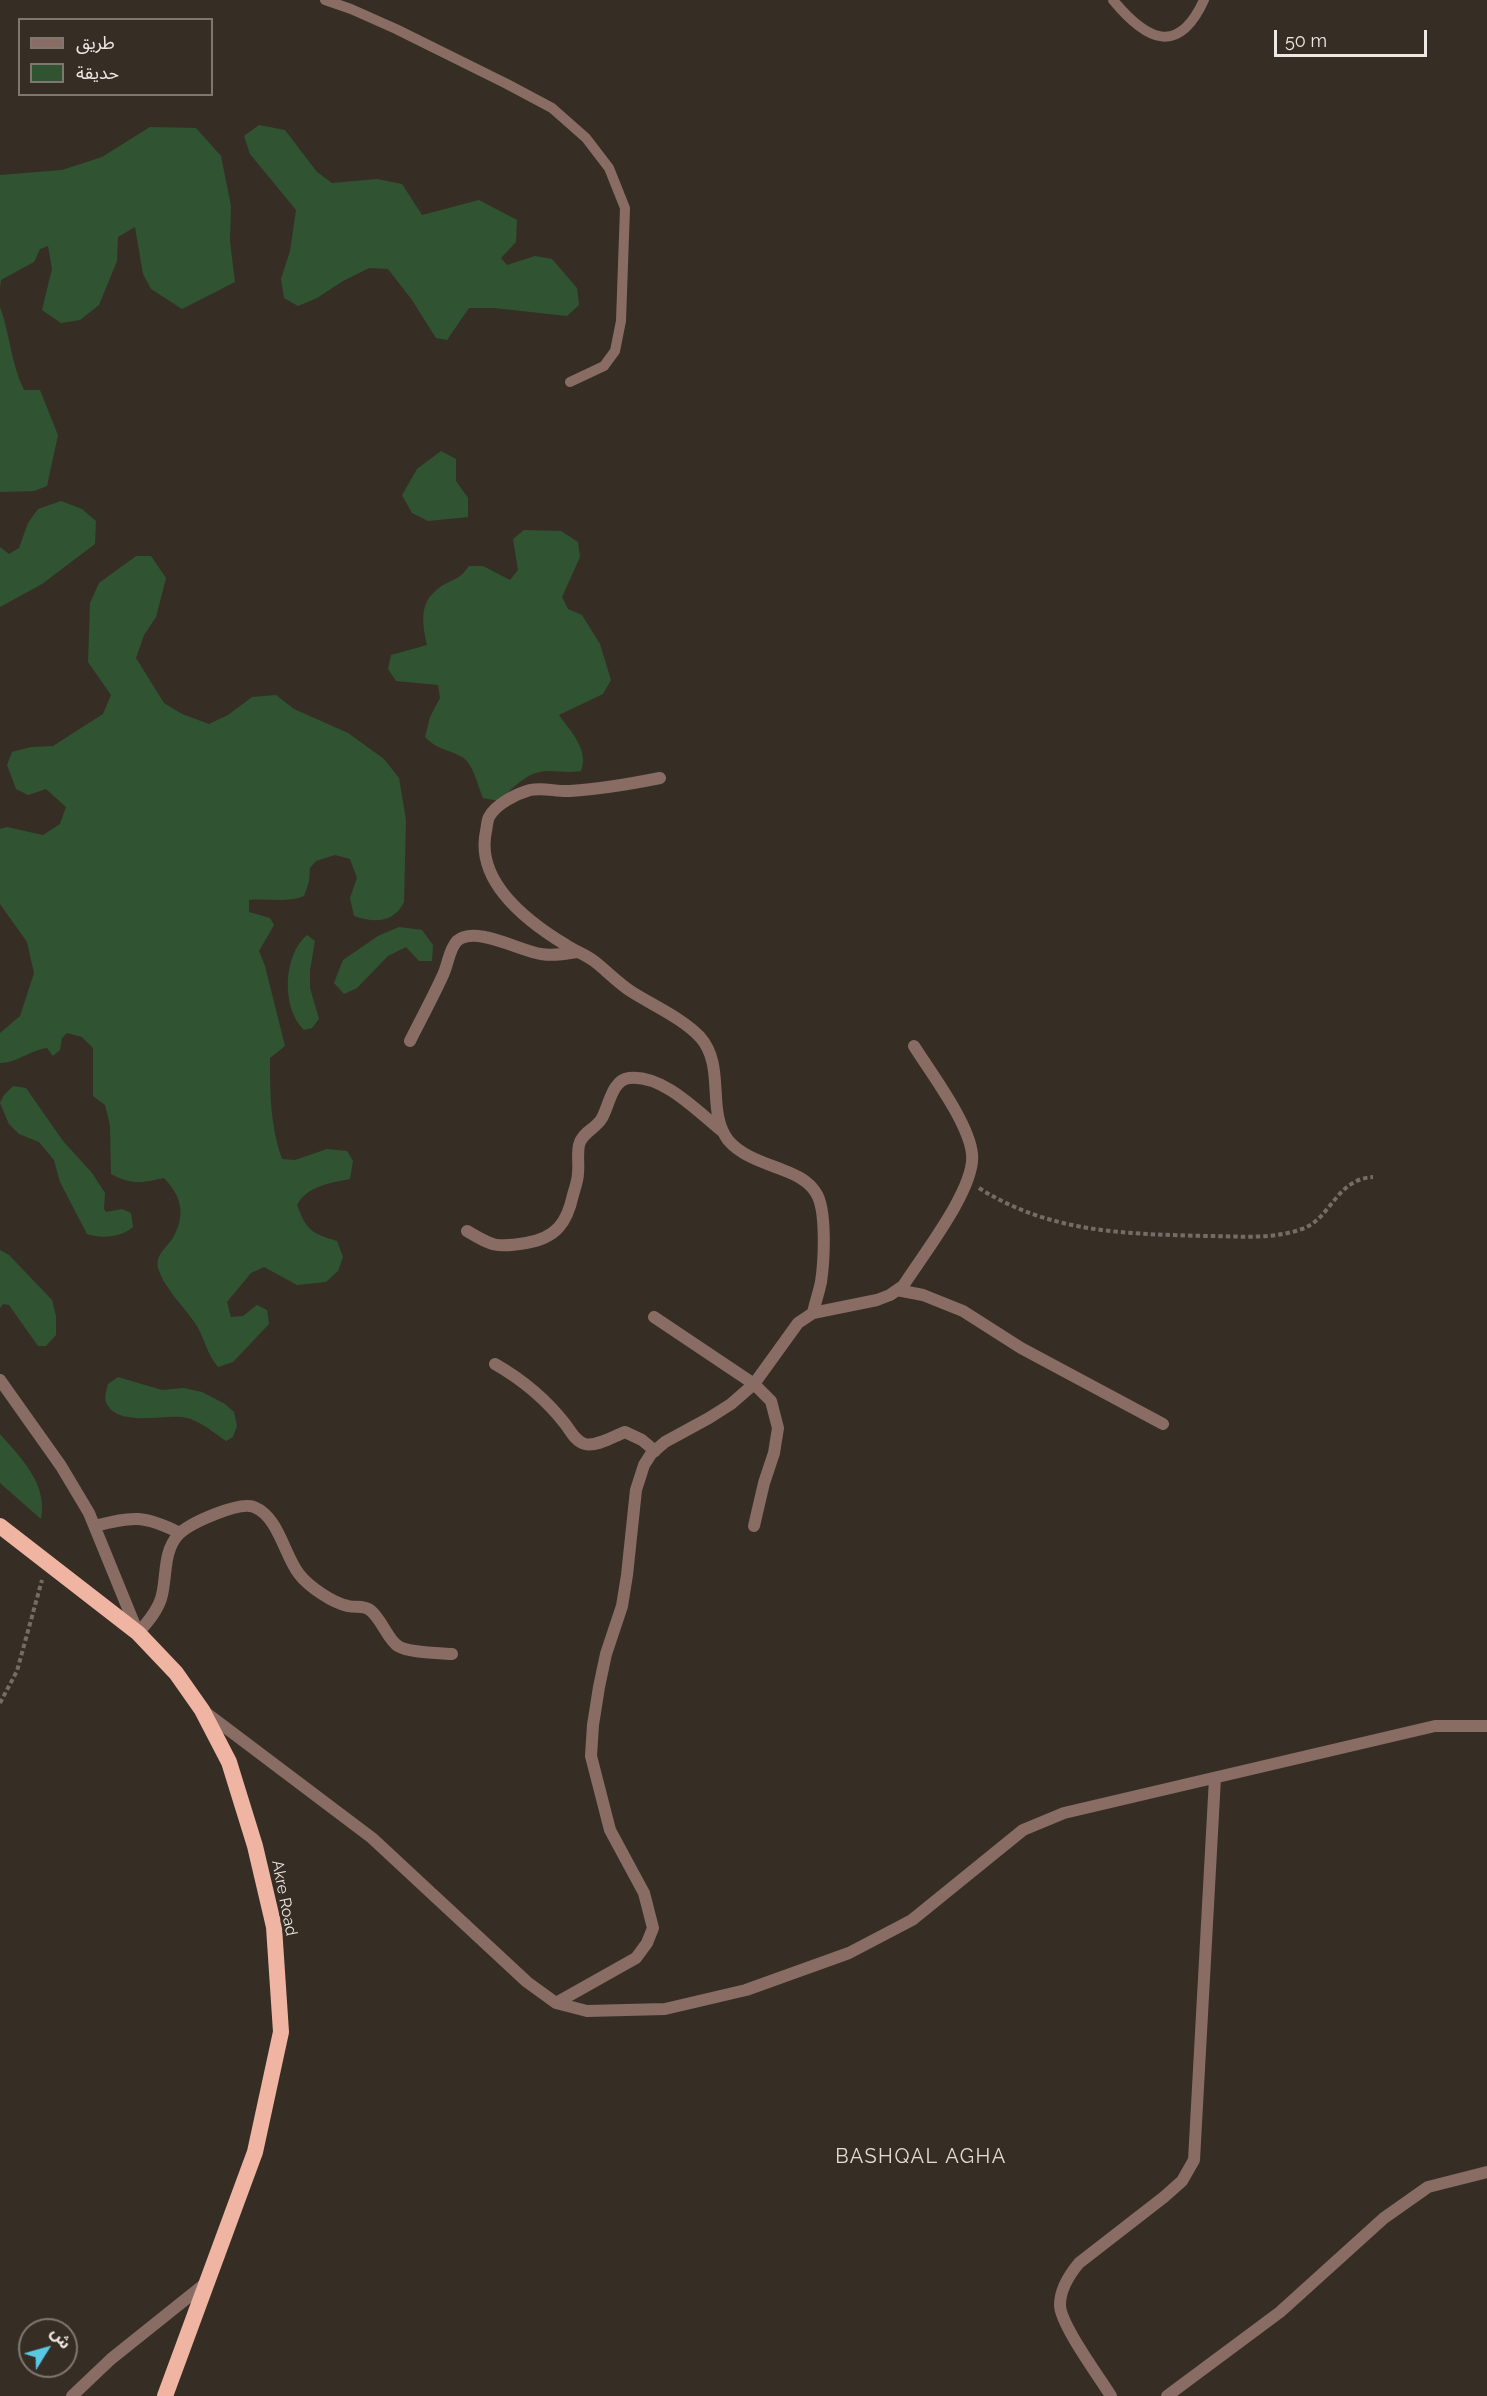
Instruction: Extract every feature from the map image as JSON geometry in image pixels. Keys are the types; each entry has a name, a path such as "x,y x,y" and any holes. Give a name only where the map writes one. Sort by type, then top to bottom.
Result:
{"highway":[{"name":"Akre Road","path":"0,1526 138,1633 176,1673 201,1710 229,1762 255,1846 274,1927 281,2032 255,2152 165,2396"}],"street":[{"path":"660,778 626,785 567,791 531,790 501,804 489,817 484,839 488,862 497,886 511,904 577,952 593,960 630,991 701,1038 708,1052 716,1080 720,1126 729,1142 744,1153 808,1182 821,1203 821,1283 813,1313"},
{"path":"410,1041 458,940 468,936 484,937 539,954 558,956 577,952"},
{"path":"556,2002 636,1958 653,1928 644,1893 610,1830 591,1756 599,1687 606,1654 622,1606 636,1490 644,1465 665,1442 710,1419 754,1384 798,1323 813,1313 877,1300 903,1286 962,1194 968,1181 973,1155 969,1139 953,1108 914,1046"},
{"path":"467,1231 491,1245 505,1246 543,1239 554,1233 565,1220 570,1207 578,1175 578,1155 583,1137 601,1119 615,1088 624,1079 632,1078 671,1090 723,1132"},
{"path":"897,1290 922,1295 963,1311 1022,1348 1163,1424"},
{"path":"654,1317 754,1384 771,1401 778,1428 774,1453 754,1526"},
{"path":"495,1364 518,1377 544,1399 577,1440 586,1444 596,1443 626,1432 642,1440 655,1451"},
{"path":"0,1380 61,1466 95,1526 138,1633 151,1618 162,1596 169,1549 180,1533 221,1510 242,1505 254,1507 268,1518 289,1560 301,1576 318,1592 348,1606 361,1606 371,1611 396,1646 452,1654"},
{"path":"95,1526 117,1520 140,1518 156,1521 180,1533"},
{"path":"201,1710 372,1838 526,1982 556,2002 586,2011 665,2009 746,1990 849,1953 912,1920 1023,1830 1064,1813 1435,1726 1487,1726"},
{"path":"1111,2396 1065,2322 1060,2307 1063,2289 1069,2275 1079,2263 1182,2181 1194,2160 1215,1778"},
{"path":"1167,2396 1280,2312 1384,2218 1428,2187 1487,2172"},
{"path":"72,2396 111,2359 207,2283"}],"lane":[{"path":"325,0 396,29 552,108 586,138 609,168 625,208 621,321 615,351 604,366 570,382"},
{"path":"1113,0 1144,31 1163,37 1183,33 1196,18 1204,0"}],"path":[{"path":"968,1181 1004,1204 1045,1218 1093,1230 1257,1238 1305,1228 1319,1218 1349,1185 1362,1178 1373,1177"},
{"path":"0,1703 17,1671 47,1563"}],"green space":[{"path":"259,125 285,130 317,172 332,183 377,179 402,184 422,215 479,200 517,220 516,242 501,258 507,265 535,256 552,259 577,288 579,305 567,316 494,308 469,308 447,340 436,338 412,300 388,269 369,268 317,298 298,306 284,298 281,279 290,251 296,210 250,154 244,136"},
{"path":"150,127 196,128 221,156 231,206 230,242 235,282 182,309 151,289 143,274 135,227 118,237 117,261 99,305 80,320 61,323 42,310 52,269 48,246 40,249 34,262 1,280 0,288 0,175 62,170 102,157"},
{"path":"0,307 16,370 24,390 40,390 58,435 47,486 34,491 0,492"},
{"path":"441,451 456,459 456,481 468,498 468,517 428,521 412,513 402,495 417,469"},
{"path":"61,501 82,509 96,521 95,544 42,584 0,607 0,547 9,554 19,548 28,523 38,509"},
{"path":"524,530 561,531 578,542 580,557 562,597 568,609 582,615 600,644 611,680 603,694 559,715 581,749 583,763 581,771 548,771 533,774 521,781 499,801 483,798 472,769 466,760 434,745 425,737 430,717 440,698 438,685 396,681 388,669 391,655 427,645 423,617 427,602 438,589 459,577 469,566 483,566 510,580 518,570 513,539"},
{"path":"136,556 151,556 166,578 156,617 144,635 136,658 164,703 182,714 209,724 228,715 252,697 276,695 294,709 348,733 384,759 399,778 406,820 404,902 400,909 389,918 369,920 354,916 350,898 357,878 350,859 335,855 316,861 310,868 309,882 304,896 284,900 249,900 249,912 270,918 274,925 259,951 265,966 285,1046 270,1058 273,1122 282,1159 295,1160 327,1149 347,1151 353,1161 350,1179 313,1189 297,1205 311,1230 337,1241 343,1257 338,1271 326,1282 297,1285 264,1267 251,1273 227,1302 231,1317 243,1316 257,1305 267,1310 269,1324 233,1362 218,1367 197,1326 170,1291 158,1268 160,1255 178,1228 181,1212 178,1198 164,1178 137,1182 111,1174 110,1125 105,1105 93,1096 93,1048 82,1037 67,1033 62,1038 60,1050 53,1056 47,1048 0,1063 0,1033 20,1016 34,973 27,942 0,904 0,829 7,827 43,835 60,824 66,807 46,789 28,795 16,789 7,765 12,752 31,747 53,746 103,714 111,695 88,662 90,603 99,583"},
{"path":"399,927 422,930 433,945 432,961 419,961 406,947 388,956 357,988 344,994 334,983 343,960 378,936"},
{"path":"307,935 315,941 310,970 310,988 319,1019 312,1028 304,1030 291,1009 288,982 293,955"},
{"path":"13,1086 26,1088 63,1141 92,1173 105,1193 104,1209 106,1212 122,1209 131,1213 133,1227 112,1236 87,1234 60,1182 54,1160 39,1142 19,1134 9,1124 0,1103"},
{"path":"0,1250 9,1255 52,1300 56,1316 56,1335 46,1346 38,1346 9,1305 3,1304 0,1308"},
{"path":"118,1377 162,1390 183,1388 202,1392 225,1404 234,1412 237,1426 233,1437 226,1441 205,1426 187,1418 140,1418 119,1415 111,1410 105,1398 108,1384"},
{"path":"0,1434 24,1462 37,1483 42,1506 41,1519 0,1483"}],"district":[{"name":"BASHQAL AGHA","path":"921,2157"}]}
